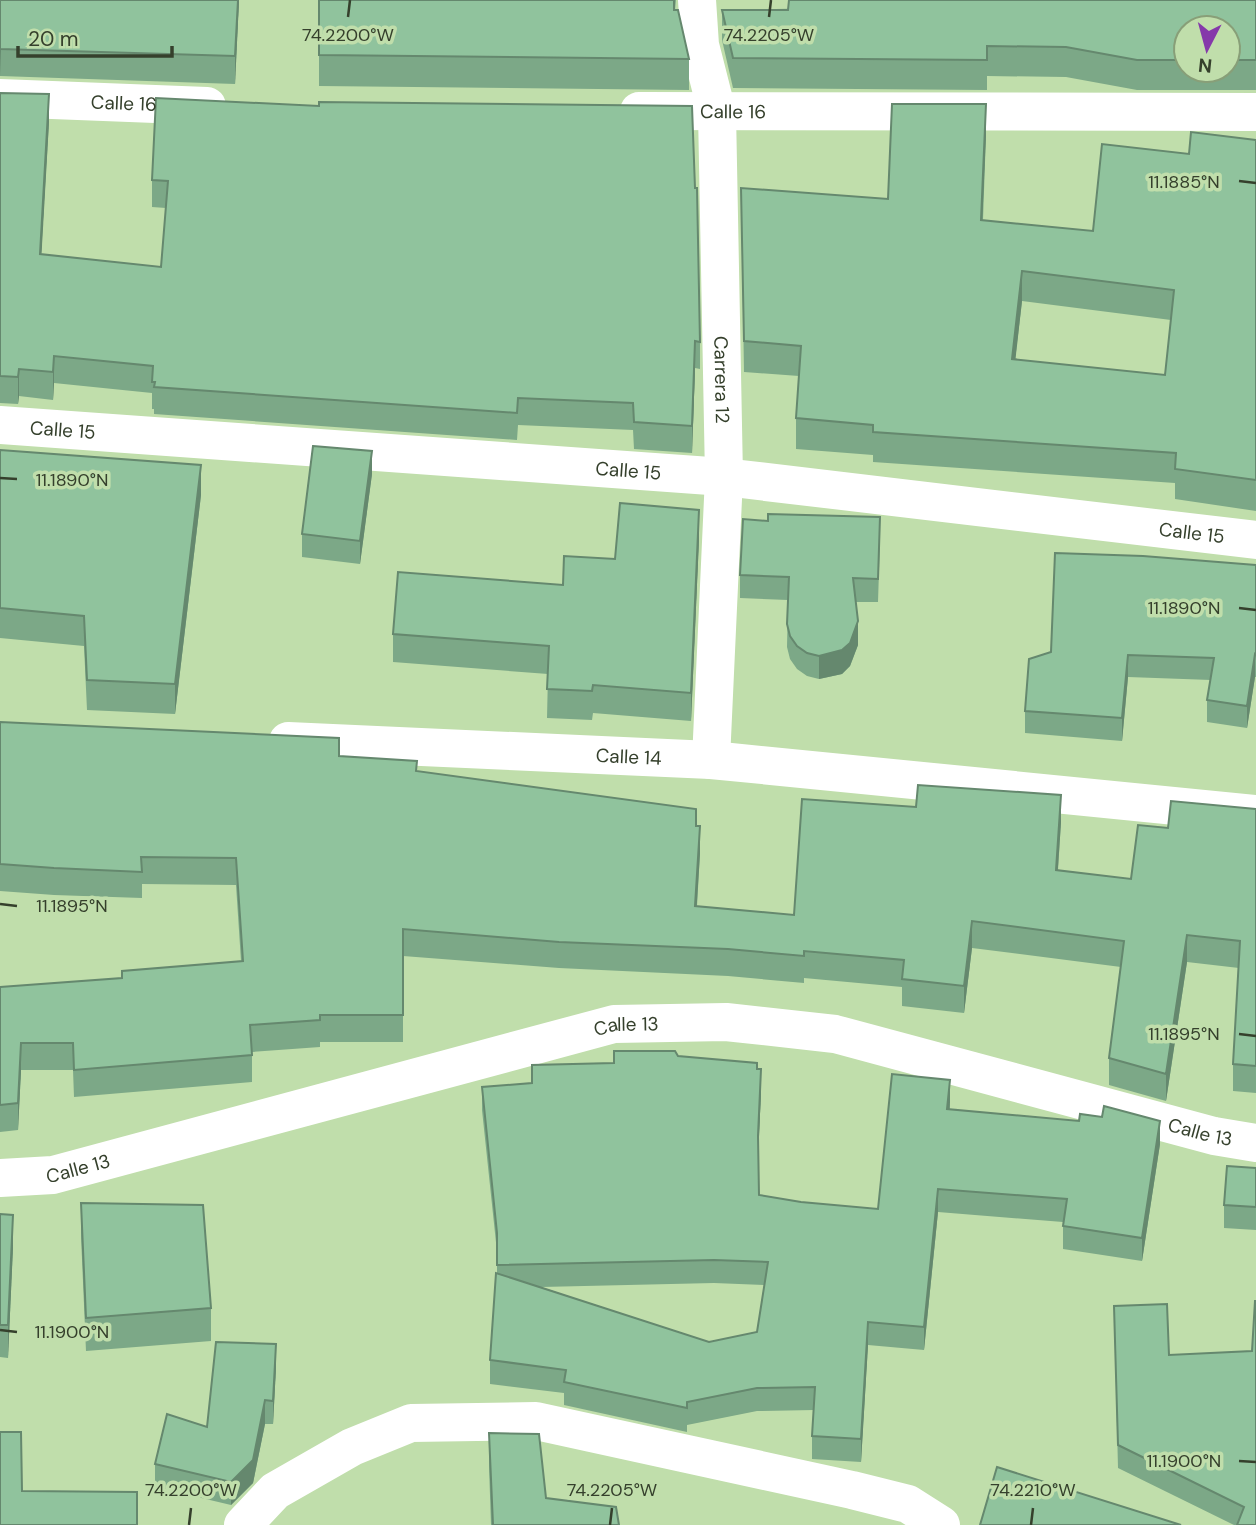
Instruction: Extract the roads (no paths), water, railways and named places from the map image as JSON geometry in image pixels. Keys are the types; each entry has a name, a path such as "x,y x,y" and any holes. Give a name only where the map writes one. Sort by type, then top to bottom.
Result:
{"street":[{"name":"Carrera 12","path":"697,0 700,45 717,112 724,477 711,760"},
{"name":"Calle 16","path":"0,99 243,107"},
{"name":"Calle 16","path":"605,111 1256,113"},
{"name":"Calle 15","path":"0,425 724,477 1256,540"},
{"name":"Calle 14","path":"251,739 711,760 1256,814"},
{"name":"Calle 13","path":"0,1178 53,1175 614,1024 726,1022 835,1034 1214,1136 1256,1143"},
{"path":"243,1525 275,1491 352,1447 411,1423 536,1421 908,1504 941,1525"}]}
